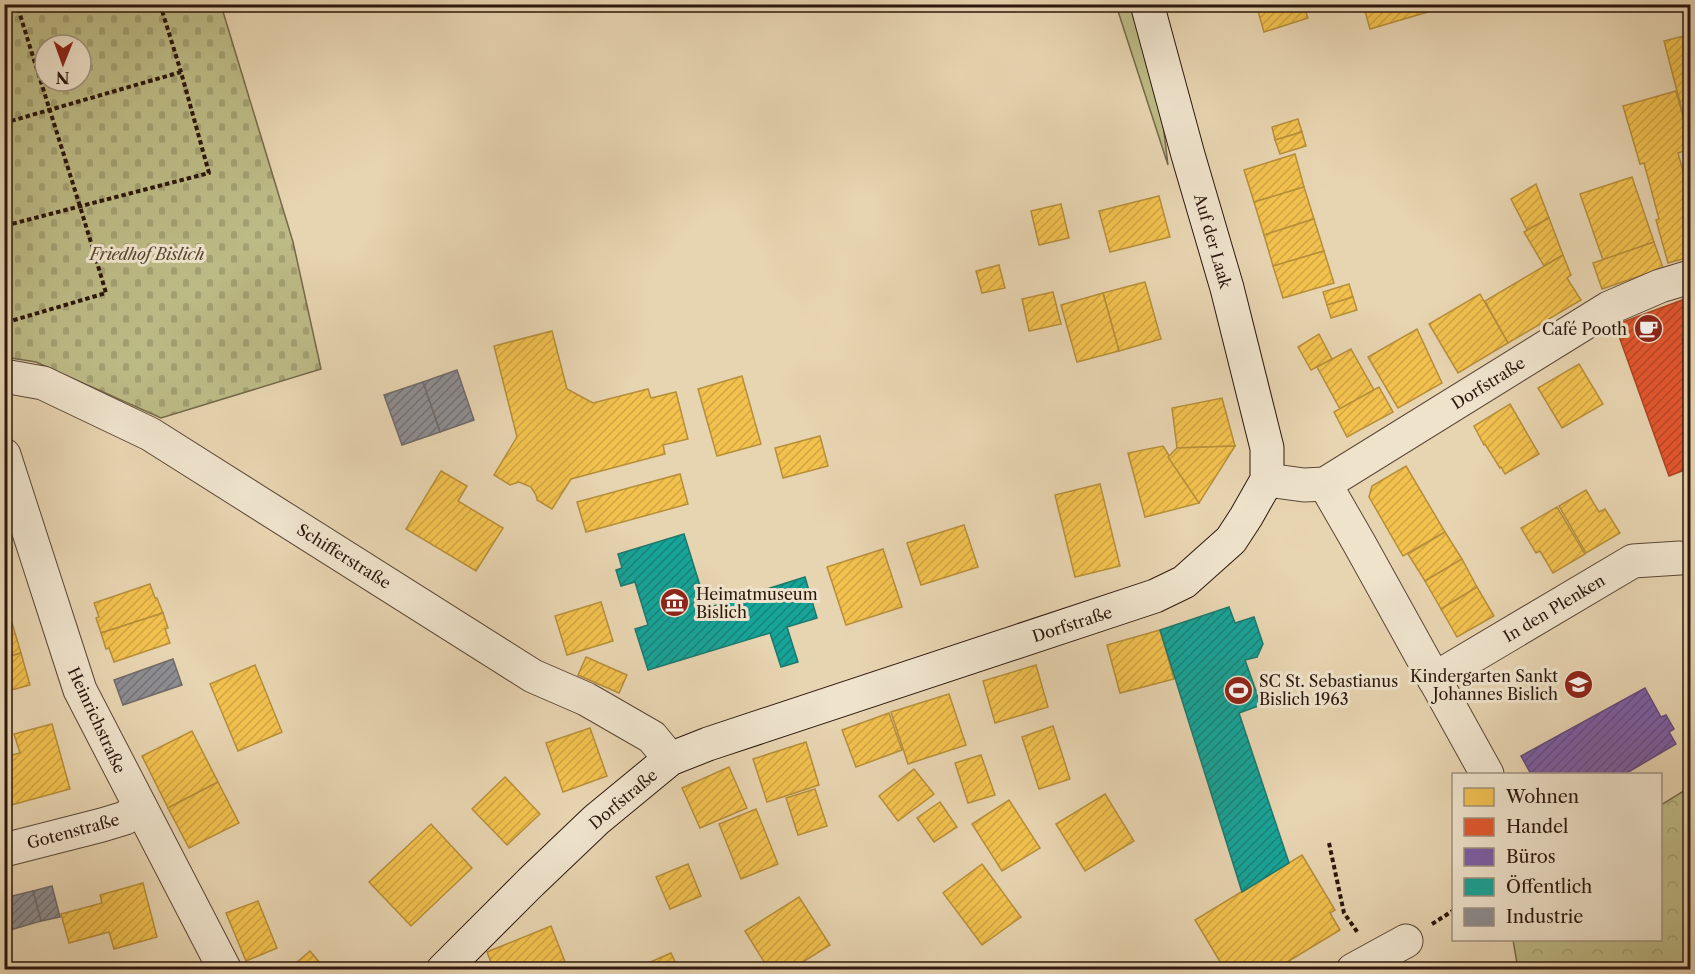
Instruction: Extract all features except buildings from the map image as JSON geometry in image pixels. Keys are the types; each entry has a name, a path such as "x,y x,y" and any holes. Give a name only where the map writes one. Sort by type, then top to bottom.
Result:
{"street":[{"name":"Auf der Laak","path":"1147,4 1254,392 1267,448 1267,480"},
{"name":"Dorfstraße","path":"1325,484 1609,308 1660,286 1690,277"},
{"name":"Schifferstraße","path":"4,376 43,382 150,434 533,676 586,699 652,736 670,759"},
{"name":"Heinrichstraße","path":"4,455 80,690 225,969"},
{"path":"1267,480 1304,485 1325,484 1486,773"},
{"name":"Dorfstraße","path":"443,969 596,820 670,759 1155,596 1184,582 1231,540 1267,480"},
{"name":"In den Plenken","path":"1434,679 1633,561 1680,558"},
{"name":"Gotenstraße","path":"4,850 125,818 140,808"},
{"path":"1364,964 1406,941"}],"path":[{"path":"4,12 29,4"},
{"path":"4,226 209,173 160,4"},
{"path":"4,323 106,293 18,8"},
{"path":"4,123 181,72"},
{"path":"1329,843 1344,913 1364,964"}],"green space":[{"name":"Friedhof Bislich","path":"4,5 221,5 293,242 321,369 161,418 36,362 5,357"},
{"path":"1116,5 1131,5 1163,124 1168,165"},
{"path":"1690,787 1690,969 1518,969 1513,941 1662,941 1662,804"}],"place":[{"name":"Café Pooth","path":"1648,329"},
{"name":"Heimatmuseum Bislich","path":"675,603"},
{"name":"Kindergarten Sankt Johannes Bislich","path":"1579,685"},
{"name":"SC St. Sebastianus Bislich 1963","path":"1238,690"}]}
